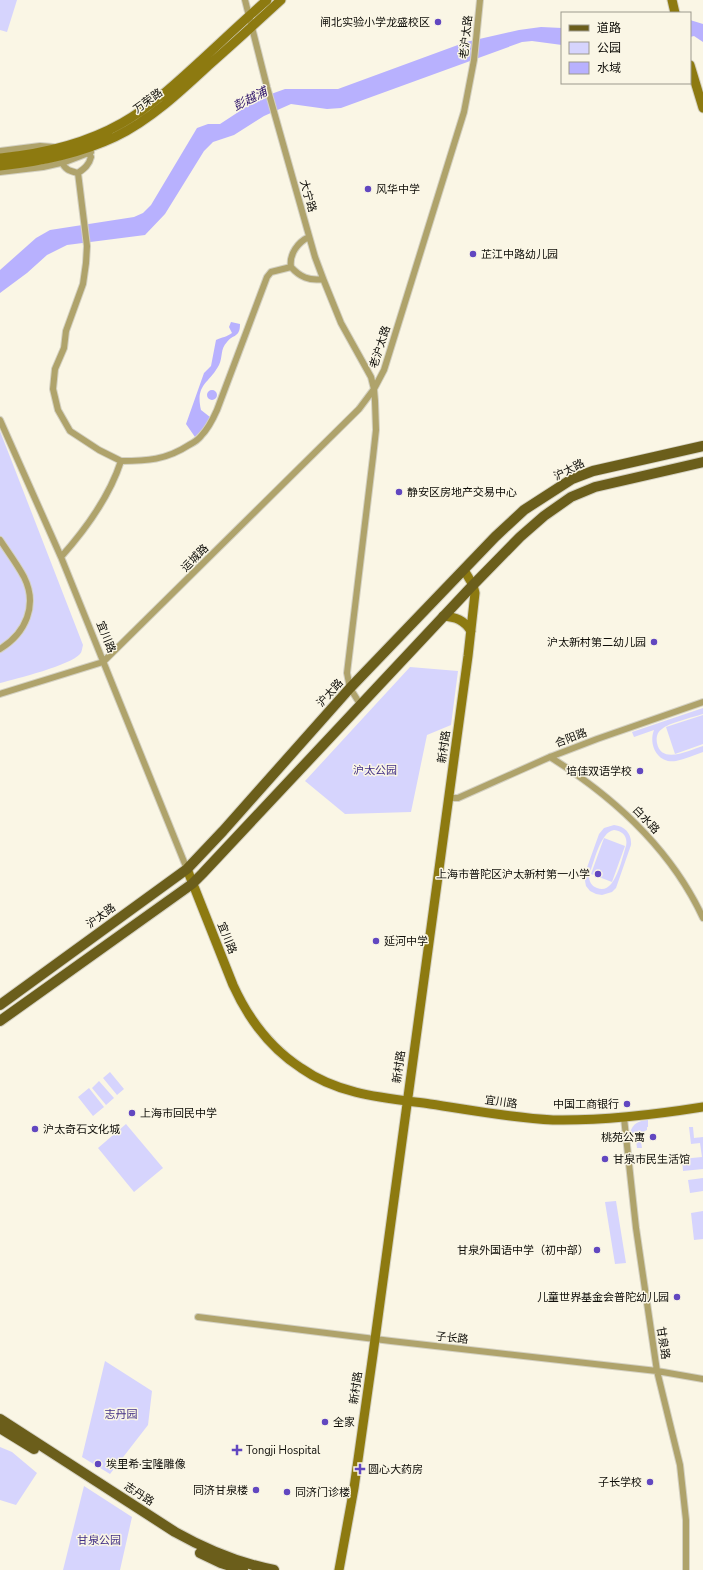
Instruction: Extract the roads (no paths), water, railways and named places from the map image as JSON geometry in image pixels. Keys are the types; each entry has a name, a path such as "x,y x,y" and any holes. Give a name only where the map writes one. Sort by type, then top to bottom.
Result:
{"main road":[{"name":"万荣路","path":"0,158 26,155 63,147 102,133 122,123 143,110 165,93 266,0"},
{"name":"万荣路","path":"0,166 42,160 64,155 107,141 143,120 170,100 281,0"},
{"path":"672,0 675,12"},
{"path":"691,68 703,108"},
{"name":"沪太路","path":"0,1005 187,869 223,831 350,688 524,510 572,479 593,471 703,446"},
{"path":"0,1021 192,884 443,616 520,537 544,516 571,497 595,487 703,462"},
{"name":"新村路","path":"339,1570 354,1488 375,1339 471,631 475,596 473,585 464,570"},
{"path":"443,616 455,617 466,624 471,631"},
{"name":"宜川路","path":"187,869 239,998 252,1020 276,1048 301,1069 334,1086 354,1093 544,1119 581,1120 624,1118 703,1107"},
{"name":"志丹路","path":"0,1419 175,1532 224,1557 252,1566 274,1570"},
{"name":"志丹路","path":"0,1428 173,1538 216,1561 243,1570"}],"street":[{"name":"大宁路","path":"245,0 267,87 323,279 341,323 371,378 374,389"},
{"name":"老沪太路","path":"374,389 384,370 464,112 474,60 480,0"},
{"path":"0,172 36,168 62,162 89,154 107,141"},
{"path":"0,151 40,146 63,147"},
{"path":"78,173 86,168 90,162 91,157 89,154"},
{"path":"62,162 64,167 78,173"},
{"path":"78,173 87,246 83,284 66,331 64,348 55,370 52,389 58,410 70,431 99,450 121,461 146,461 162,458 180,450 201,436 217,410 268,277 271,272 291,267"},
{"path":"310,237 298,244 290,260 291,267 302,276 310,280 323,279"},
{"path":"360,704 350,688 347,673 376,430 374,389"},
{"name":"运城路","path":"0,694 103,662 359,409 374,389"},
{"name":"宜川路","path":"0,420 61,557 187,869"},
{"path":"61,557 81,535 93,517 117,473 121,461"},
{"path":"0,540 24,578 28,588 30,609 25,624 15,637 0,649"},
{"name":"合阳路","path":"449,798 458,798 550,757 604,736 703,702"},
{"name":"白水路","path":"550,757 594,787 638,825 654,842 682,880 703,918"},
{"name":"甘泉路","path":"624,1118 638,1244 657,1371 680,1465 686,1520 686,1570"},
{"name":"子长路","path":"198,1317 657,1371 703,1380"}],"water":[{"path":"691,20 703,24 703,42 694,36 691,37"},
{"path":"541,27 561,28 561,45 532,41 522,42 341,108 327,109 291,104 264,116 234,135 213,142 204,151 165,214 145,235 67,245 47,255 27,273 0,293 0,270 36,238 50,230 134,217 143,213 151,205 197,128 208,124 220,124 260,98 285,89 338,89 466,42 519,30"},
{"path":"231,322 240,324 239,332 225,345 222,350 219,365 201,389 201,410 210,417 204,428 195,437 186,424 204,373 211,366 216,340 232,333 229,327"},
{"path":"210,390 214,390 216,391 216,399 210,400 207,397 207,393"}],"place":[{"name":"闸北实验小学龙盛校区","path":"438,22"},
{"name":"风华中学","path":"368,189"},
{"name":"芷江中路幼儿园","path":"473,254"},
{"name":"静安区房地产交易中心","path":"399,492"},
{"name":"沪太新村第二幼儿园","path":"654,642"},
{"name":"培佳双语学校","path":"640,771"},
{"name":"上海市普陀区沪太新村第一小学","path":"598,874"},
{"name":"延河中学","path":"376,941"},
{"name":"中国工商银行","path":"627,1104"},
{"name":"上海市回民中学","path":"132,1113"},
{"name":"沪太奇石文化城","path":"35,1129"},
{"name":"桃苑公寓","path":"653,1137"},
{"name":"甘泉市民生活馆","path":"605,1159"},
{"name":"甘泉外国语中学（初中部）","path":"597,1250"},
{"name":"儿童世界基金会普陀幼儿园","path":"677,1297"},
{"name":"全家","path":"325,1422"},
{"name":"Tongji Hospital","path":"237,1450"},
{"name":"埃里希·宝隆雕像","path":"98,1464"},
{"name":"圆心大药房","path":"360,1469"},
{"name":"子长学校","path":"650,1482"},
{"name":"同济甘泉楼","path":"256,1490"},
{"name":"同济门诊楼","path":"287,1492"}],"water label":[{"name":"彭越浦","path":"250,99"}],"park label":[{"name":"沪太公园","path":"375,770"},
{"name":"志丹园","path":"121,1414"},
{"name":"甘泉公园","path":"99,1540"}]}
